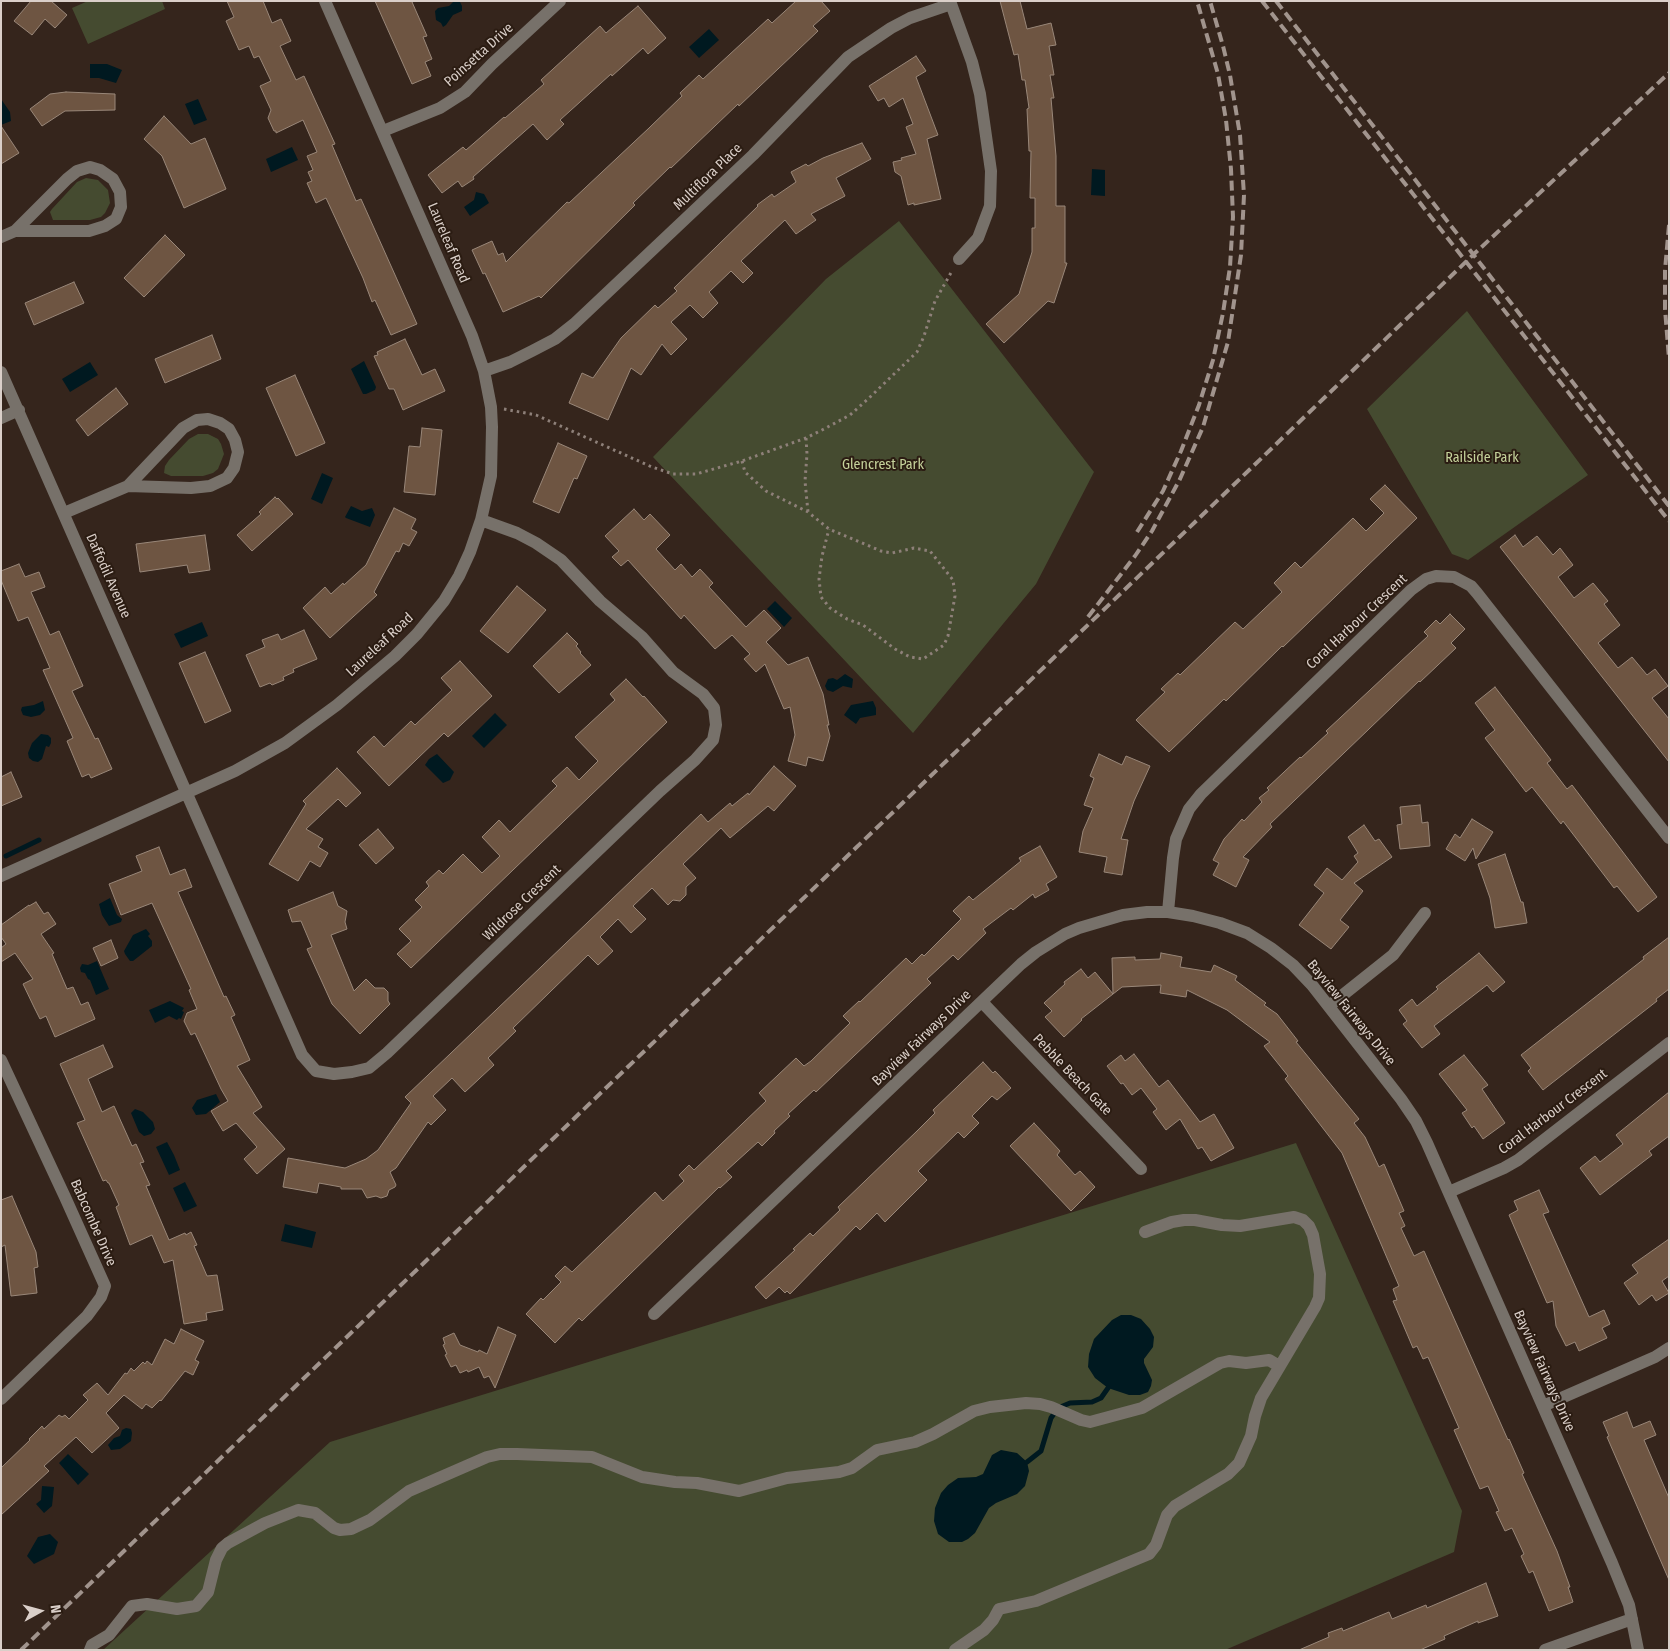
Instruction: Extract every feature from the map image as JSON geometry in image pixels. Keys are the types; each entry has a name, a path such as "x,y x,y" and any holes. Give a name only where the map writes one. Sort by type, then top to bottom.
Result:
{"street":[{"name":"Laureleaf Road","path":"1,876 235,771 285,743 336,705 395,656 417,634 444,601 463,568 481,520 490,476 492,435 491,408 484,371 472,336 326,1"},
{"name":"Poinsetta Drive","path":"383,131 440,108 465,92 492,64 560,1"},
{"path":"950,3 972,62 980,94 991,171 990,206 978,238 959,259"},
{"name":"Multiflora Place","path":"484,371 510,362 555,339 574,324 753,155 848,57 891,28 910,18 950,3"},
{"path":"1,237 15,231 77,171 90,167 100,170 113,179 120,192 121,207 116,219 106,226 89,231 15,231"},
{"name":"Daffodil Avenue","path":"1,372 187,792"},
{"path":"1,418 19,410"},
{"path":"64,513 128,486 183,428 197,420 208,419 220,423 229,429 235,440 238,452 234,468 227,478 210,486 190,488 128,486"},
{"name":"Wildrose Crescent","path":"187,792 302,1054 316,1071 334,1074 369,1068 387,1053 713,740 716,725 714,708 703,694 673,672 642,637 600,601 561,560 536,543 481,520"},
{"name":"Coral Harbour Crescent","path":"1168,912 1176,839 1189,809 1200,794 1411,590 1426,579 1436,576 1454,577 1470,586 1477,593 1669,838"},
{"name":"Bayview Fairways Drive","path":"654,1314 1036,952 1065,934 1115,917 1147,912 1168,912 1220,922 1247,933 1293,965 1329,1006 1411,1114 1427,1143 1449,1192 1612,1562 1624,1591 1638,1650"},
{"path":"1329,1006 1393,955 1425,913"},
{"name":"Pebble Beach Gate","path":"982,1002 1141,1169"},
{"name":"Coral Harbour Crescent","path":"1449,1192 1518,1160 1669,1043"},
{"name":"Babcombe Drive","path":"1,1060 104,1286 101,1297 88,1316 1,1399"},
{"path":"955,1650 984,1630 993,1620 999,1609 1036,1601 1150,1554 1156,1545 1167,1515 1175,1506 1228,1474 1239,1463 1251,1436 1254,1416 1261,1398 1319,1298 1320,1274 1314,1241 1309,1226 1303,1220 1294,1217 1240,1226 1189,1220 1172,1222 1145,1232"},
{"path":"1543,1406 1655,1357 1669,1348"},
{"path":"90,1650 92,1645 109,1634 132,1606 147,1604 177,1609 196,1606 208,1592 214,1567 222,1548 265,1522 298,1510 315,1512 334,1528 340,1530 351,1529 370,1520 409,1491 487,1457 508,1454 592,1457 642,1477 668,1482 705,1484 740,1491 787,1478 839,1472 852,1468 877,1450 915,1442 974,1411 1026,1404 1056,1410 1090,1422 1142,1408 1220,1363 1229,1361 1246,1363 1269,1360 1279,1366"},
{"path":"1545,1650 1632,1619"}],"path":[{"path":"491,408 536,415 652,467 673,474 696,474 742,461 806,438 850,415 868,399 917,352 935,301 959,259"},
{"path":"806,438 805,481 808,512"},
{"path":"742,461 745,472 766,492 808,512 829,529 881,551 892,552 914,548 930,551 952,580 954,596 948,636 944,645 923,659 910,657 895,649 863,626 847,619 830,608 821,597 819,579 822,556 829,529"}],"green space":[{"path":"88,1 162,1 165,9 88,44 72,8"},
{"path":"86,178 98,180 108,190 110,203 105,213 101,217 90,220 53,220 50,212 52,209 77,182"},
{"name":"Glencrest Park","path":"899,221 1094,472 1036,584 913,733 653,457 826,279"},
{"name":"Railside Park","path":"1467,311 1588,475 1468,560 1452,554 1367,409"},
{"path":"198,434 208,434 218,439 221,444 224,454 218,469 213,473 203,476 171,476 164,473 165,466 169,460 189,439"},
{"path":"1296,1143 1462,1511 1454,1552 1225,1650 103,1650 330,1442"}],"water":[{"path":"454,1 460,2 462,11 453,15 443,27 436,20 435,11 438,8 449,6"},
{"path":"709,29 719,40 699,58 689,47"},
{"path":"90,64 107,64 122,70 116,83 99,78 90,78"},
{"path":"1,99 10,112 11,121 1,125"},
{"path":"198,99 207,120 194,125 185,104"},
{"path":"292,147 298,160 271,172 266,159"},
{"path":"1092,169 1105,170 1105,196 1091,195"},
{"path":"476,192 484,194 489,203 470,216 464,207 474,200"},
{"path":"364,361 376,387 375,390 366,394 363,394 351,369"},
{"path":"90,362 98,375 70,392 62,379"},
{"path":"322,473 333,478 322,504 311,499"},
{"path":"351,506 362,511 372,508 375,515 370,527 345,517"},
{"path":"775,601 792,618 784,627 767,609"},
{"path":"202,622 208,636 181,648 174,634"},
{"path":"845,674 853,679 852,688 843,686 833,692 827,690 825,686 828,679 833,678 837,680"},
{"path":"43,701 45,710 40,715 31,717 23,715 22,707"},
{"path":"873,701 876,715 860,718 856,724 844,715 851,705"},
{"path":"495,713 507,725 484,748 472,736"},
{"path":"41,734 48,735 51,738 51,743 49,747 46,746 42,759 38,762 33,761 29,758 28,753 32,743"},
{"path":"437,754 454,772 450,780 443,783 425,765 429,759"},
{"path":"110,898 117,915 122,919 121,922 109,926 102,915 99,904"},
{"path":"146,929 150,934 148,936 152,941 152,946 133,961 130,961 124,951 133,935"},
{"path":"97,961 109,989 96,995 90,980 85,973 81,972 80,968 82,964 88,965"},
{"path":"170,1001 184,1008 181,1019 177,1020 169,1016 155,1023 149,1010"},
{"path":"216,1094 220,1102 206,1114 196,1115 192,1108 197,1100"},
{"path":"135,1109 143,1112 153,1122 155,1129 151,1134 144,1136 139,1132 131,1113"},
{"path":"167,1142 180,1170 169,1175 156,1147"},
{"path":"185,1182 197,1206 184,1212 173,1188"},
{"path":"285,1224 316,1232 312,1248 281,1241"},
{"path":"1121,1315 1131,1315 1141,1319 1154,1337 1153,1347 1144,1359 1152,1380 1151,1386 1148,1392 1140,1395 1129,1395 1108,1388 1095,1378 1088,1367 1089,1354 1094,1339 1112,1320"},
{"path":"126,1428 131,1429 131,1441 120,1449 111,1450 108,1445 114,1438 120,1436 122,1430"},
{"path":"1001,1450 1017,1453 1027,1462 1029,1471 1025,1486 1017,1494 989,1508 975,1533 968,1539 962,1542 949,1542 938,1534 934,1521 935,1508 941,1493 958,1478 976,1477 983,1474 992,1455"},
{"path":"68,1454 89,1474 78,1485 59,1463"},
{"path":"42,1486 54,1487 52,1506 44,1513 36,1504 41,1500"},
{"path":"50,1534 58,1542 54,1554 34,1564 27,1556 38,1537"}],"building":[{"path":"31,1 51,1 67,15 55,28 45,19 32,35 14,21"},
{"path":"227,1 263,1 272,23 281,19 291,41 280,46 296,80 304,76 335,144 332,145 356,201 361,199 417,324 391,335 375,300 372,302 326,198 316,203 307,183 312,181 308,172 313,170 307,156 317,152 303,120 276,133 274,131 268,118 271,110 260,86 271,81 259,56 254,58 249,46 239,50 226,21 234,17"},
{"path":"375,1 415,1 412,2 427,36 423,37 432,59 425,62 431,76 412,84"},
{"path":"796,1 821,1 830,11 813,26 818,31 739,106 738,104 670,167 633,203 635,205 541,298 539,296 503,312 472,250 492,241 498,255 503,253 506,262 567,202 569,203 649,128 682,96 680,93 699,75 703,79 768,19 772,23"},
{"path":"1000,1 1020,1 1027,29 1051,23 1056,45 1049,46 1054,75 1050,75 1054,98 1051,98 1056,156 1056,206 1065,206 1065,263 1067,263 1054,303 1048,301 1004,343 986,324 1019,294 1032,252 1032,228 1035,228 1035,198 1030,198 1031,151 1029,151 1027,109 1029,108 1025,80 1022,80 1018,54 1014,55"},
{"path":"638,6 666,38 648,54 643,48 612,76 611,74 560,120 564,124 547,140 533,124 473,177 474,179 462,187 458,181 442,193 428,175 463,147 466,150 505,118 544,84 541,80 600,26 606,33"},
{"path":"916,56 926,71 916,77 938,135 927,139 941,199 908,205 901,176 895,172 893,162 916,154 906,127 913,124 903,98 889,107 884,98 878,101 869,86"},
{"path":"66,92 115,94 115,110 65,111 42,126 30,109 50,94"},
{"path":"164,116 191,144 205,138 226,189 184,208 162,156 144,139"},
{"path":"1,126 19,153 1,164"},
{"path":"862,143 871,159 836,178 845,196 811,214 816,220 796,234 785,220 741,261 753,273 743,283 731,271 709,292 718,303 703,318 690,305 671,322 687,339 671,355 662,344 641,375 631,368 608,420 569,403 582,373 593,378 621,338 655,305 658,308 677,291 674,288 757,205 772,194 774,197 796,182 791,172 806,164 808,166"},
{"path":"165,235 185,255 144,297 124,278"},
{"path":"74,282 84,303 34,325 25,303"},
{"path":"212,335 221,359 165,383 155,359"},
{"path":"405,339 422,375 435,369 445,391 403,410 394,389 389,389 374,356 378,355 377,352"},
{"path":"295,375 325,443 296,456 266,388"},
{"path":"116,388 128,404 88,436 76,420"},
{"path":"422,428 442,430 435,495 404,492 409,446 420,447"},
{"path":"558,443 587,456 577,479 574,478 559,513 533,502"},
{"path":"1385,485 1417,518 1226,701 1224,699 1169,752 1136,720 1165,692 1161,689 1178,673 1180,675 1235,622 1243,629 1282,592 1274,583 1295,562 1301,568 1353,518 1366,531 1384,513 1370,499"},
{"path":"275,497 293,514 252,551 237,535 261,514 259,512"},
{"path":"394,508 416,519 411,529 417,532 409,546 403,543 399,552 396,551 374,592 377,595 330,638 303,608 325,587 331,594 366,565"},
{"path":"634,509 644,520 650,514 670,535 656,549 675,570 681,564 692,577 700,569 713,583 709,587 746,627 764,610 781,628 766,642 788,665 808,657 823,694 829,725 827,725 830,736 823,761 808,757 806,766 788,761 795,735 790,707 784,709 765,664 756,672 744,659 750,654 732,635 715,649 684,615 681,619 628,560 621,566 612,557 619,551 605,536"},
{"path":"205,535 210,570 189,573 187,565 140,572 136,544"},
{"path":"1515,535 1523,547 1537,536 1553,555 1560,548 1573,565 1558,577 1574,598 1593,583 1608,601 1604,604 1620,625 1598,643 1618,668 1632,657 1647,675 1655,669 1668,686 1652,698 1669,719 1669,762 1500,547"},
{"path":"19,564 25,577 39,572 45,587 31,592 50,635 59,631 83,686 72,691 95,739 98,738 112,769 91,778 89,774 82,777 67,741 73,738 43,670 50,668 28,617 18,621 1,580 1,571"},
{"path":"517,586 546,610 508,653 480,631"},
{"path":"1450,614 1465,629 1451,643 1456,648 1270,824 1272,827 1243,857 1249,860 1236,887 1213,875 1219,863 1213,860 1224,839 1242,819 1244,821 1262,802 1259,798 1269,790 1267,788 1328,733 1326,731 1428,636 1424,632 1436,620 1440,624"},
{"path":"304,630 317,659 293,669 294,672 283,677 284,680 260,687 246,655 265,647 262,640 278,634 281,640"},
{"path":"567,633 578,644 576,646 580,653 591,665 559,693 533,666"},
{"path":"205,652 231,711 205,723 179,663"},
{"path":"460,661 492,696 448,737 444,733 389,786 357,752 374,736 384,747 411,721 415,725 452,690 441,678"},
{"path":"626,679 667,722 411,968 397,954 411,941 399,929 422,907 415,900 429,886 426,882 439,870 443,874 463,854 482,873 500,856 482,837 499,820 510,832 557,786 552,781 567,767 579,780 598,761 575,737 615,700 610,694"},
{"path":"1495,687 1551,760 1547,763 1567,789 1572,785 1657,897 1638,912 1617,886 1614,888 1563,821 1561,824 1532,787 1526,792 1485,738 1495,730 1475,703"},
{"path":"1099,754 1122,765 1126,756 1150,766 1134,801 1121,839 1128,840 1122,875 1104,872 1107,857 1079,852 1083,831 1093,808 1084,805 1094,778 1090,776"},
{"path":"774,766 796,786 774,811 768,806 730,838 721,828 683,864 696,878 686,887 686,895 680,901 673,900 668,905 652,888 633,906 646,919 631,933 618,919 600,937 613,951 598,965 588,955 513,1028 516,1031 488,1058 494,1065 465,1092 452,1078 433,1096 446,1110 431,1125 428,1122 396,1168 390,1172 396,1185 389,1190 387,1196 367,1198 362,1189 341,1189 341,1187 319,1183 317,1193 283,1187 288,1158 345,1168 366,1159 378,1150 411,1103 405,1097 701,814 708,822 730,803 732,806 748,793 749,795"},
{"path":"337,768 361,793 346,807 338,799 306,829 323,839 318,847 328,853 320,867 310,861 298,881 269,864 306,804 303,801"},
{"path":"11,772 22,797 1,806 1,777"},
{"path":"1420,805 1422,823 1428,822 1430,846 1400,849 1397,825 1402,824 1400,807"},
{"path":"1472,819 1493,832 1476,859 1473,848 1465,861 1446,849 1455,834 1460,838"},
{"path":"1364,825 1375,841 1379,839 1392,857 1354,883 1363,891 1340,920 1349,927 1331,949 1299,925 1324,893 1314,885 1327,868 1342,880 1358,862 1354,856 1358,853 1348,837"},
{"path":"378,829 394,848 376,864 359,845"},
{"path":"1040,846 1057,877 1046,884 1049,890 1035,898 1033,894 1013,910 1011,908 983,929 986,933 958,960 953,955 927,979 931,983 816,1092 814,1090 788,1114 790,1116 762,1146 758,1142 726,1171 732,1177 719,1187 582,1321 579,1318 555,1343 526,1314 541,1298 543,1300 561,1282 555,1276 565,1266 572,1272 655,1192 663,1201 684,1181 679,1175 689,1165 694,1170 766,1101 759,1093 796,1058 804,1066 811,1061 850,1023 843,1016 906,958 912,964 922,954 924,956 961,919 953,911 969,896 973,900 1021,861 1019,858"},
{"path":"159,847 170,875 185,869 192,887 178,892 224,997 226,996 235,1015 231,1017 250,1060 237,1066 262,1107 253,1113 285,1149 257,1174 244,1159 257,1147 236,1123 223,1131 211,1111 228,1101 195,1033 191,1035 184,1021 187,1013 197,1009 189,990 191,989 152,903 121,915 109,884 142,871 136,856"},
{"path":"1505,854 1521,902 1523,902 1527,923 1495,928 1490,898 1478,864"},
{"path":"333,892 338,906 347,911 345,922 347,929 331,935 354,991 366,979 375,988 384,988 388,992 390,1004 360,1034 332,1004 307,949 312,947 301,921 292,922 288,910"},
{"path":"36,902 44,914 48,912 56,924 41,934 54,953 52,954 67,989 73,987 81,1005 88,1002 95,1019 55,1037 46,1016 40,1019 23,984 33,979 15,953 1,962 1,948 6,944 1,937 1,925"},
{"path":"1669,937 1669,989 1656,999 1657,1001 1543,1090 1528,1071 1531,1068 1521,1055 1644,959 1643,957"},
{"path":"111,940 118,958 101,966 93,948"},
{"path":"1161,953 1182,957 1180,967 1211,972 1214,965 1237,976 1235,980 1266,1003 1264,1005 1277,1014 1298,1041 1296,1042 1359,1119 1354,1123 1365,1137 1379,1167 1384,1164 1404,1211 1399,1213 1405,1226 1401,1228 1414,1256 1424,1251 1509,1439 1524,1473 1522,1474 1557,1551 1570,1587 1568,1587 1573,1602 1549,1611 1533,1571 1529,1573 1521,1556 1524,1554 1512,1528 1505,1531 1496,1512 1499,1511 1488,1486 1480,1489 1454,1430 1459,1428 1428,1357 1423,1359 1417,1346 1413,1348 1393,1301 1397,1300 1393,1289 1399,1286 1342,1153 1285,1079 1288,1076 1264,1046 1270,1042 1227,1010 1187,990 1186,997 1160,993 1161,985 1122,987 1113,994 1112,958 1135,957 1135,960 1160,959"},
{"path":"1479,953 1505,982 1493,992 1487,985 1434,1026 1440,1034 1422,1048 1403,1024 1407,1021 1399,1010 1412,999 1417,1006 1438,989 1436,987"},
{"path":"1081,969 1088,978 1095,972 1113,994 1081,1019 1064,1037 1045,1017 1052,1011 1044,1003 1065,984 1064,982"},
{"path":"103,1045 113,1067 88,1079 102,1112 114,1106 132,1146 136,1144 144,1162 140,1163 150,1185 146,1186 169,1240 191,1232 197,1245 194,1246 207,1276 217,1275 223,1310 206,1313 207,1320 184,1324 173,1260 164,1263 152,1235 130,1245 116,1207 119,1205 109,1183 106,1180 103,1181 77,1123 85,1120 60,1064"},
{"path":"1134,1054 1159,1087 1168,1080 1200,1122 1214,1114 1234,1148 1211,1161 1202,1147 1198,1149 1180,1119 1166,1130 1153,1112 1157,1109 1141,1088 1132,1095 1107,1066 1121,1055 1125,1061"},
{"path":"1464,1055 1488,1085 1482,1089 1505,1123 1483,1139 1474,1126 1472,1128 1462,1113 1467,1110 1439,1074"},
{"path":"983,1062 993,1073 995,1071 1011,1088 997,1100 992,1096 972,1116 979,1123 964,1138 958,1132 918,1171 927,1180 885,1222 877,1213 860,1230 856,1226 790,1294 787,1291 785,1293 779,1287 766,1299 755,1287 795,1250 793,1249 810,1233 813,1236 840,1210 838,1207 935,1113 933,1110"},
{"path":"1669,1092 1669,1136 1649,1151 1652,1155 1600,1195 1580,1168 1595,1156 1600,1162 1623,1144 1616,1135"},
{"path":"1034,1123 1060,1151 1057,1155 1075,1175 1080,1171 1095,1187 1071,1211 1010,1146"},
{"path":"1539,1190 1549,1212 1543,1214 1589,1317 1604,1310 1610,1324 1602,1328 1607,1338 1579,1351 1575,1342 1566,1346 1556,1326 1553,1301 1547,1303 1509,1215 1518,1210 1514,1201"},
{"path":"12,1196 36,1252 38,1267 34,1268 37,1293 11,1296 5,1245 1,1247 1,1200"},
{"path":"1669,1239 1669,1276 1662,1281 1669,1293 1656,1301 1652,1295 1639,1305 1624,1283 1638,1273 1632,1265"},
{"path":"498,1327 516,1335 495,1388 489,1376 484,1378 479,1367 460,1373 456,1365 451,1367 445,1355 447,1354 443,1345 445,1344 443,1338 454,1333 460,1345 487,1354"},
{"path":"181,1329 204,1341 195,1360 199,1362 193,1375 185,1371 161,1401 152,1408 146,1404 142,1409 124,1395 106,1413 119,1428 92,1453 76,1437 44,1466 49,1471 1,1515 1,1468 29,1439 42,1426 44,1429 59,1415 62,1417 65,1415 69,1419 88,1400 83,1395 97,1383 108,1395 131,1368 134,1371 143,1362 145,1364 147,1361 152,1365 165,1339 174,1344"},
{"path":"1627,1412 1633,1428 1650,1421 1656,1435 1644,1440 1669,1498 1669,1580 1607,1437 1609,1436 1603,1422"},
{"path":"1486,1583 1498,1616 1478,1623 1478,1621 1444,1636 1445,1639 1420,1650 1299,1650 1329,1637 1328,1633 1342,1628 1343,1631 1389,1612 1392,1619 1426,1605 1427,1608"}],"waterway":[{"path":"6,856 39,840"},
{"path":"1027,1462 1041,1451 1051,1418 1058,1408 1070,1403 1092,1402 1101,1398 1108,1388"}],"railway":[{"path":"1137,532 1163,491 1199,405 1213,360 1230,267 1233,217 1226,120 1218,74 1197,1"},
{"path":"1088,617 1152,531 1180,479 1203,427 1228,342 1241,255 1244,195 1240,135 1230,75 1210,1"},
{"path":"1262,1 1669,521"},
{"path":"1276,1 1669,506"},
{"path":"21,1650 1474,254 1669,73"},
{"path":"1669,225 1665,270 1665,309 1669,359"}]}
